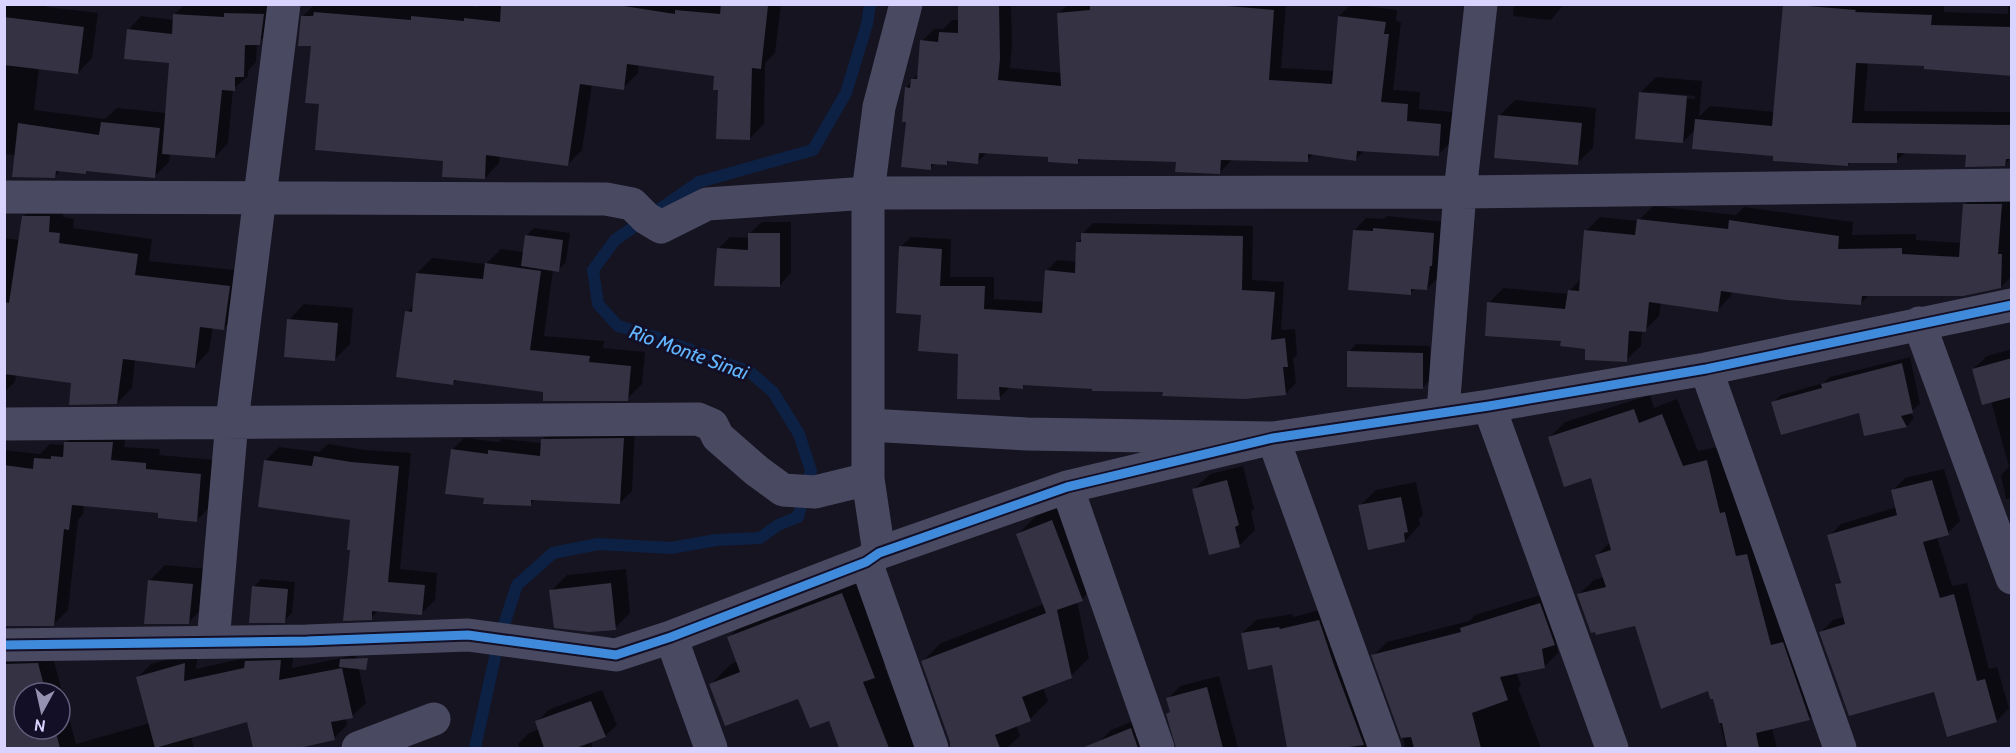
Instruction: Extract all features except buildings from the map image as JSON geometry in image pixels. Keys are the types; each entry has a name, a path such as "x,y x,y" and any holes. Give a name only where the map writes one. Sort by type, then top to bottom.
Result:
{"street":[{"path":"213,642 232,421 284,4"},
{"path":"906,4 879,107 868,193 868,479 873,557 932,748"},
{"path":"1443,411 1460,192 1481,4"},
{"path":"4,197 606,200 632,204 646,218 661,227 707,204 868,193 1460,192 2012,185"},
{"path":"4,645 307,641 468,635 616,656 671,637 873,557 1067,487 1273,438 1489,406 1706,369 2012,304"},
{"path":"1919,323 2012,578"},
{"path":"1706,369 1840,748"},
{"path":"1489,406 1612,748"},
{"path":"4,424 698,419 712,425 718,437 783,490 815,492 868,479"},
{"path":"869,425 1028,434 1273,438"},
{"path":"1273,438 1385,748"},
{"path":"1067,487 1158,748"},
{"path":"671,637 711,748"},
{"path":"358,748 434,719"}],"waterway":[{"name":"Rio Monte Sinai","path":"475,748 498,643 517,585 553,553 598,544 671,548 716,540 760,538 778,525 798,517 811,471 799,434 773,392 750,372 656,337 618,326 598,304 593,270 615,240 699,182 813,150 846,93 867,24 870,4"}],"cycle path":[{"path":"4,645 307,641 468,635 616,655 671,637 866,562 879,553 1067,487 1273,438 1489,406 1706,369 2012,305"}]}
